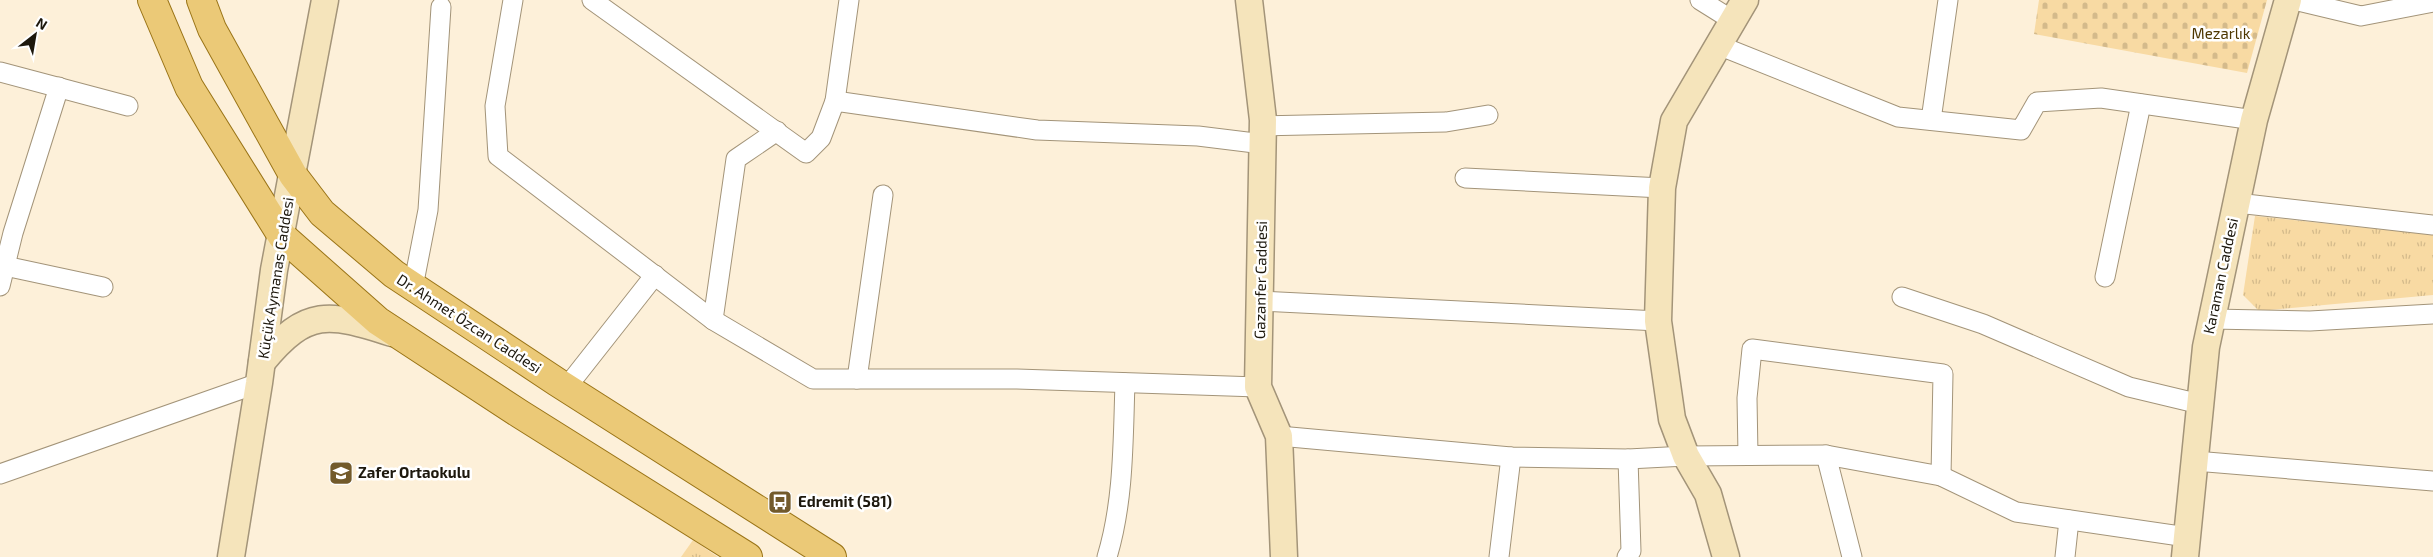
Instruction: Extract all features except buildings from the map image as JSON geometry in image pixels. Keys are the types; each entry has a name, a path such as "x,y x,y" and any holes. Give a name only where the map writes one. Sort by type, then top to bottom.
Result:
{"main road":[{"path":"152,0 189,87 282,236 378,321 520,414 748,557"},
{"name":"Dr. Ahmet Özcan Caddesi","path":"201,0 212,28 293,175 322,212 394,274 413,287 566,388 832,557"}],"street":[{"name":"Küçük Aymanas Caddesi","path":"231,557 274,270 282,236 325,0"},
{"path":"513,0 494,106 498,156 714,320 813,378 1258,387"},
{"path":"592,0 610,6 806,153 821,138 835,101 849,0"},
{"name":"Gazanfer Caddesi","path":"1249,0 1263,135 1258,387 1279,436 1284,557"},
{"path":"1700,0 1739,10 1674,120 1662,188 1658,321 1672,419 1686,456 1708,494 1726,557"},
{"path":"1931,120 1948,0"},
{"name":"Karaman Caddesi","path":"2186,547 2206,347 2254,120 2288,0"},
{"path":"2294,0 2362,16 2433,2"},
{"path":"413,287 428,210 441,7"},
{"path":"1718,45 1898,117 2021,130 2037,102 2100,98 2254,120"},
{"path":"0,72 128,106"},
{"path":"0,286 13,234 59,87"},
{"path":"835,101 1037,130 1198,136 1263,135 1446,122 1488,115"},
{"path":"2106,278 2141,104"},
{"path":"714,320 736,159 776,131"},
{"path":"1465,178 1662,188"},
{"path":"857,379 884,195"},
{"path":"2236,203 2433,225"},
{"path":"5,266 103,286"},
{"path":"566,388 655,275"},
{"path":"1902,297 1983,324 2129,387 2200,404"},
{"path":"1261,302 1658,321"},
{"path":"2212,319 2310,321 2433,314"},
{"path":"0,474 260,372 276,345 295,329 320,318 352,320 401,335"},
{"path":"1748,455 1747,398 1752,349 1943,374 1941,476"},
{"path":"1107,557 1114,533 1121,466 1126,383"},
{"path":"1279,436 1511,457 1628,459 1686,456 1826,455 1941,476 2016,512 2069,520 2186,547"},
{"path":"1826,455 1852,557"},
{"path":"1499,557 1511,457"},
{"path":"1627,557 1631,551 1628,459"},
{"path":"2195,461 2433,481"},
{"path":"2065,557 2069,520"}],"green space":[{"name":"Mezarlık","path":"2039,0 2267,0 2247,73 2034,34"},
{"path":"2255,216 2433,235 2433,295 2259,311 2243,295"},
{"path":"693,540 718,557 681,557"}],"place":[{"name":"Zafer Ortaokulu","path":"341,473"},
{"name":"Edremit (581)","path":"780,502"}]}
